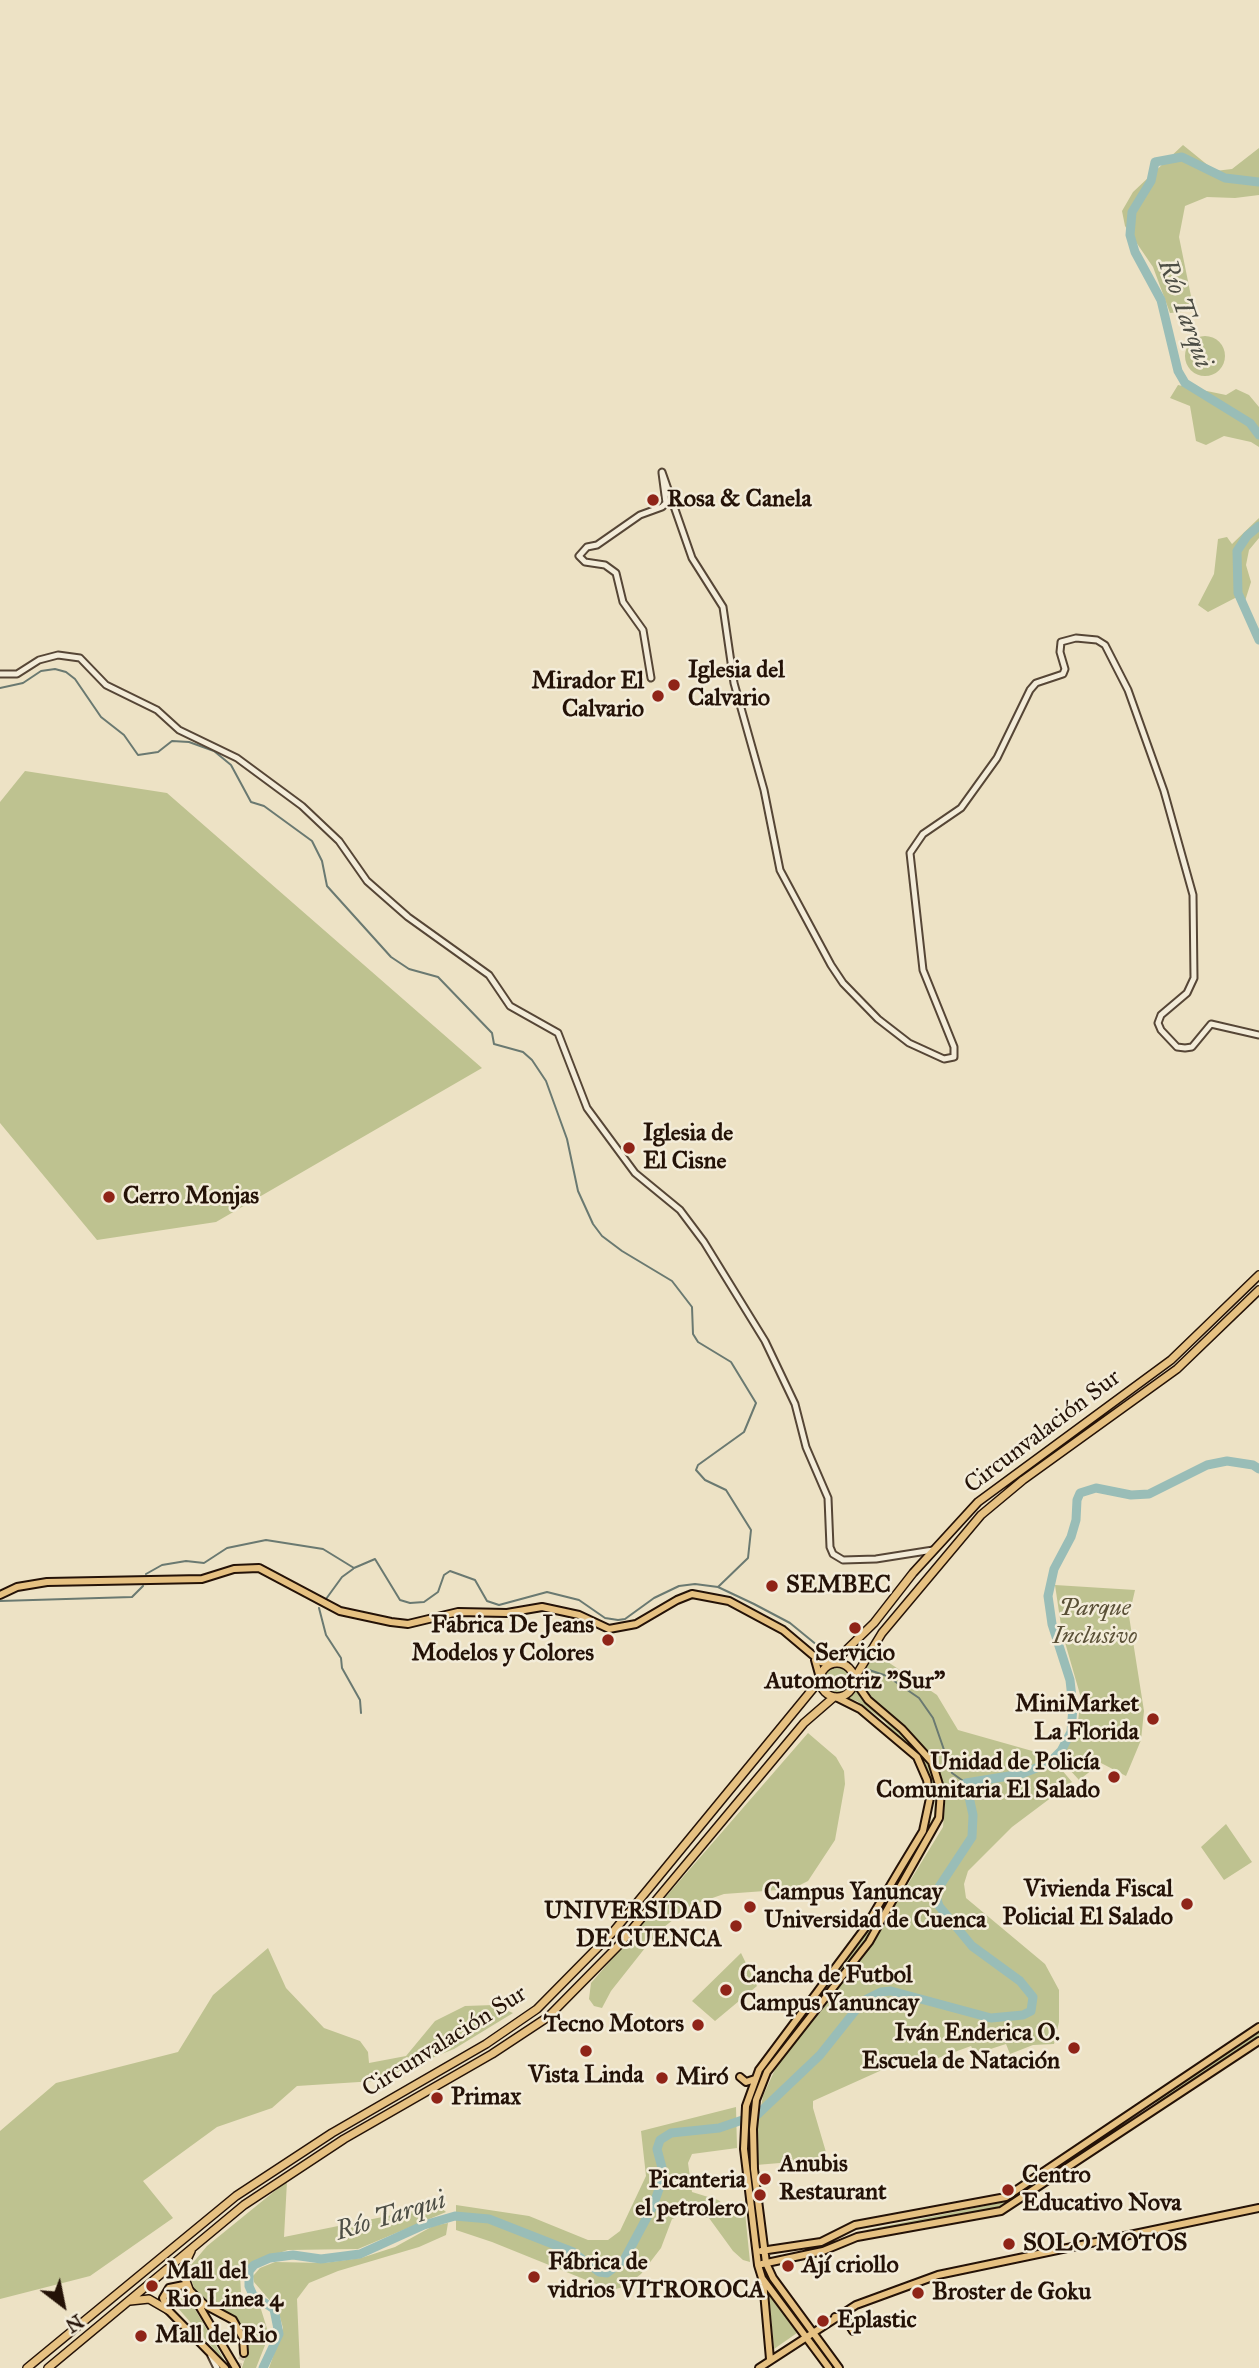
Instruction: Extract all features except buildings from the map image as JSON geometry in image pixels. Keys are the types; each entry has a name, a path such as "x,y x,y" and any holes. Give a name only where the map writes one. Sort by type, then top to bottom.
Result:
{"highway":[{"name":"Circunvalación Sur","path":"27,2368 236,2196 332,2133 486,2044 537,2009 613,1933 773,1741 820,1679 823,1670 874,1623 913,1573 978,1502 1001,1482 1171,1360 1259,1275"},
{"name":"Circunvalación Sur","path":"48,2368 205,2236 291,2173 492,2054 548,2017 618,1946 809,1718 835,1697 850,1692 854,1680 883,1633 981,1515 1023,1480 1177,1369 1259,1290"},
{"path":"832,1664 847,1666 854,1680"},
{"path":"820,1679 823,1690 835,1697"},
{"path":"190,2292 182,2277 186,2257 205,2236"},
{"path":"112,2313 139,2298 149,2299 168,2310"}],"main road":[{"path":"0,1595 26,1585 202,1579 250,1567 267,1570 301,1593 340,1611 391,1622 408,1624 458,1612 507,1613 542,1607 579,1615 609,1629 636,1625 692,1594 729,1601 782,1630 818,1663 820,1679"},
{"path":"812,1656 832,1664"},
{"path":"770,2359 762,2278 758,2265 760,2251 754,2169 754,2108 767,2072 869,1941 939,1818 941,1791 932,1762 902,1729 869,1700 854,1680"},
{"path":"835,1697 860,1709 917,1757 930,1789 930,1809 923,1831 865,1928 755,2079 746,2106 743,2131 760,2251 773,2278 839,2368"},
{"path":"760,2251 821,2242 855,2225 1006,2196 1259,2027"},
{"path":"758,2265 823,2251 858,2237 1000,2211 1259,2041"},
{"path":"740,2077 746,2082 755,2079"},
{"path":"759,2368 833,2317 876,2297 954,2271 1259,2208"},
{"path":"762,2278 829,2368"},
{"path":"225,2368 168,2310 163,2298 169,2288 179,2284 205,2305 233,2320 243,2338 244,2353"},
{"path":"190,2292 236,2368"},
{"path":"833,2317 845,2318 853,2331"}],"street":[{"path":"651,678 643,630 622,602 616,573 605,565 585,562 579,556 640,516 666,503 662,472 692,558 723,607 734,683 764,790 780,870 843,983 878,1019 909,1043 950,1060 954,1057 954,1047 931,997 921,960 911,853 923,834 961,808 997,758 1030,690 1036,683 1062,674 1065,668 1060,652 1061,642 1076,638 1097,640 1105,645 1143,727 1193,895 1194,978 1188,993 1161,1015 1158,1023 1177,1047 1185,1048 1192,1047 1211,1024 1259,1035"},
{"path":"0,674 17,674 39,660 58,655 80,658 106,685 149,705 179,730 237,758 302,806 339,841 367,881 408,917 489,975 510,1006 558,1033 587,1108 635,1173 680,1210 704,1242 765,1341 795,1404 806,1447 828,1498 830,1548 833,1554 843,1560 854,1560 934,1550"},
{"path":"907,1554 918,1562 913,1573"},
{"path":"210,2353 217,2368"}],"green space":[{"path":"1183,145 1215,171 1232,169 1259,148 1259,195 1207,197 1185,206 1179,237 1192,301 1181,312 1170,313 1153,267 1125,226 1122,211 1133,192"},
{"path":"1205,336 1219,342 1225,356 1219,370 1205,376 1191,370 1185,356 1191,342"},
{"path":"1178,385 1226,395 1236,389 1249,395 1259,407 1259,447 1251,442 1224,436 1206,445 1196,441 1190,406 1170,398"},
{"path":"1259,518 1259,538 1249,550 1246,565 1251,582 1245,601 1237,597 1208,612 1198,605 1214,574 1218,539 1227,537 1232,544"},
{"path":"25,771 167,793 482,1068 216,1222 97,1240 0,1123 0,802"},
{"name":"Parque Inclusivo","path":"1055,1585 1135,1590 1129,1616 1144,1711 1141,1740 1126,1776 1101,1763 1079,1780 1060,1759 1077,1729 1081,1698 1062,1632"},
{"path":"876,1654 937,1695 958,1730 1050,1756 1072,1782 1012,1827 968,1871 964,1884 966,1898 1045,1964 1059,1990 1059,2022 1054,2044 1033,2045 1010,2054 1006,2044 975,2054 971,2046 930,2061 902,2061 813,2101 828,2159 756,2165 757,2128 763,2096 777,2065 872,1943 943,1827 946,1792 932,1757 867,1692 865,1664"},
{"path":"837,1665 847,1670 852,1680 847,1690 837,1695 827,1690 822,1680 827,1670"},
{"path":"856,1685 867,1702 921,1753 929,1765 938,1790 937,1818 867,1939 765,2071 755,2094 752,2093 762,2070 866,1931 934,1816 935,1790 926,1766 884,1721 857,1701 845,1698"},
{"path":"808,1733 836,1757 844,1771 845,1784 835,1840 808,1881 792,1889 724,1894 692,1905 664,1927 645,1948 611,1991 602,2008 594,2006 589,1999 591,1983"},
{"path":"1226,1824 1252,1862 1224,1880 1201,1847"},
{"path":"268,1948 286,1988 324,2028 360,2041 368,2052 369,2063 406,2056 435,2021 465,2006 494,2005 513,2013 454,2049 375,2081 297,2086 272,2108 217,2127 143,2181 173,2218 90,2276 0,2299 0,2131 56,2083 178,2052 213,1995"},
{"name":"Cancha de Futbol Campus Yanuncay","path":"741,1953 757,1986 715,2021 692,2001"},
{"path":"1259,2032 1259,2037 1158,2103 1155,2101"},
{"path":"736,2107 737,2148 692,2154 688,2163 692,2192 718,2200 735,2213 745,2212 750,2262 743,2260 733,2251 709,2218 687,2213 672,2219 661,2248 641,2274 624,2287 611,2290 456,2230 456,2205 529,2216 588,2240 608,2240 620,2231 646,2176 641,2131"},
{"path":"287,2181 284,2237 412,2211 440,2207 446,2212 358,2249 288,2250 252,2262 240,2274 241,2293 260,2306 269,2335 256,2368 242,2368 248,2348 243,2329 231,2315 197,2296 191,2279 191,2265 207,2246"},
{"path":"1004,2202 1004,2206 989,2211 861,2231"},
{"path":"448,2223 446,2235 419,2247 338,2271 309,2283 297,2299 300,2368 269,2368 283,2328 278,2310 254,2282 253,2276 260,2268 275,2262 324,2263 361,2258 395,2247 433,2226"},
{"path":"176,2288 184,2290 226,2363 170,2299 171,2291"},
{"path":"769,2295 797,2333 774,2349"}],"waterway":[{"name":"Río Tarqui","path":"1259,182 1225,178 1182,157 1155,162 1151,181 1132,212 1130,235 1135,252 1161,300 1178,371 1185,383 1250,423 1259,435"},
{"path":"1259,526 1247,536 1237,551 1238,593 1259,640"},
{"path":"0,688 23,683 41,671 55,669 66,672 75,679 101,717 124,735 138,755 158,752 172,741 189,742 214,751 231,765 251,802 264,806 312,841 322,861 327,886 391,957 409,969 438,977 492,1033 494,1044 523,1052 532,1060 546,1081 567,1139 578,1191 593,1224 602,1236 622,1251 672,1281 692,1307 693,1334 698,1342 731,1362 756,1403 744,1432 698,1465 696,1470 705,1480 726,1490 751,1530 748,1558 718,1587"},
{"name":"Río Tarqui","path":"263,2368 279,2334 274,2309 253,2295 249,2286 249,2271 254,2265 270,2258 293,2255 321,2259 360,2254 424,2225 455,2216 489,2219 573,2252 599,2272 607,2273 624,2260 653,2206 664,2175 657,2149 660,2140 671,2133 719,2128 757,2115 820,2055 863,2001 881,1992 891,1991 991,2018 1023,2015 1031,2011 1033,1997 1020,1981 972,1946 939,1906 935,1893 972,1837 973,1815 966,1783 1021,1774 1049,1763 1061,1751 1071,1732 1073,1707 1070,1680 1052,1624 1048,1596 1054,1569 1071,1537 1076,1520 1077,1500 1080,1493 1096,1488 1131,1495 1149,1494 1207,1465 1227,1461 1253,1465 1259,1469"},
{"path":"146,1574 162,1565 186,1561 204,1563 227,1548 266,1540 323,1549 354,1568 375,1559 400,1600 410,1603 424,1602 438,1592 444,1575 450,1571 475,1580 487,1601 499,1605 547,1592 579,1600 605,1618 618,1620 625,1619 654,1598 679,1586 695,1584 718,1587 754,1604 790,1623 823,1650"},
{"path":"326,1599 342,1577 353,1569"},
{"path":"0,1601 132,1597 143,1586"},
{"path":"319,1608 326,1635 341,1658 342,1668 360,1700 361,1713"},
{"path":"866,1669 887,1676 919,1698 933,1718 952,1773 966,1783"}],"tunnel":[{"path":"237,2368 244,2353"}],"place":[{"name":"Rosa & Canela","path":"653,500"},
{"name":"Iglesia del Calvario","path":"674,685"},
{"name":"Mirador El Calvario","path":"658,696"},
{"name":"Iglesia de El Cisne","path":"629,1148"},
{"name":"Cerro Monjas","path":"109,1197"},
{"name":"SEMBEC","path":"772,1586"},
{"name":"Servicio Automotriz \"Sur\"","path":"855,1628"},
{"name":"Fabrica De Jeans Modelos y Colores","path":"608,1640"},
{"name":"MiniMarket La Florida","path":"1153,1719"},
{"name":"Unidad de Policía Comunitaria El Salado","path":"1114,1777"},
{"name":"Vivienda Fiscal Policial El Salado","path":"1187,1904"},
{"name":"Campus Yanuncay Universidad de Cuenca","path":"750,1907"},
{"name":"UNIVERSIDAD DE CUENCA","path":"736,1926"},
{"name":"Cancha de Futbol Campus Yanuncay","path":"726,1990"},
{"name":"Tecno Motors","path":"698,2025"},
{"name":"Iván Enderica O. Escuela de Natación","path":"1074,2048"},
{"name":"Vista Linda","path":"586,2051"},
{"name":"Miró","path":"662,2078"},
{"name":"Primax","path":"437,2098"},
{"name":"Anubis Restaurant","path":"765,2179"},
{"name":"Centro Educativo Nova","path":"1008,2190"},
{"name":"Picanteria el petrolero","path":"760,2195"},
{"name":"SOLO MOTOS","path":"1009,2244"},
{"name":"Ají criollo","path":"788,2266"},
{"name":"Fábrica de vidrios VITROROCA","path":"534,2277"},
{"name":"Mall del Rio Linea 4","path":"152,2286"},
{"name":"Broster de Goku","path":"918,2293"},
{"name":"Eplastic","path":"823,2321"},
{"name":"Mall del Rio","path":"141,2336"}]}
